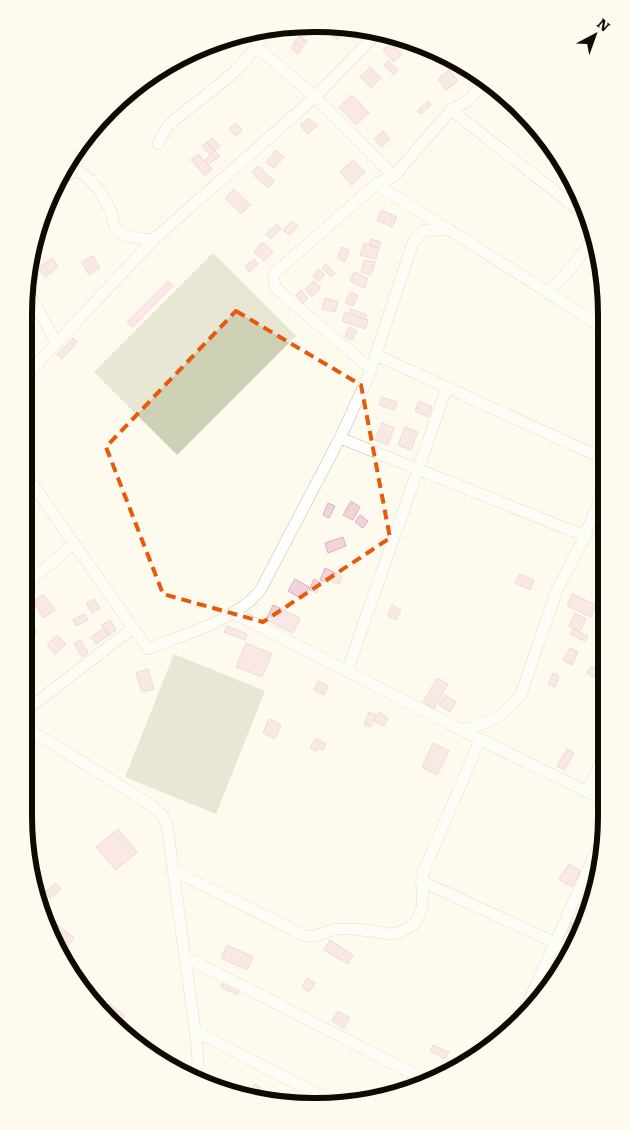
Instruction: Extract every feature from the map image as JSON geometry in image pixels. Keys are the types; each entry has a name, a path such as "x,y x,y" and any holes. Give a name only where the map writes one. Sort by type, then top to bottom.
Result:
{"street":[{"path":"158,144 167,127 236,71 258,47 262,38"},
{"path":"32,370 153,240 315,98 372,38"},
{"path":"258,47 315,98 394,176"},
{"path":"371,369 276,288 275,273 376,184 394,176 451,110 469,100 481,86"},
{"path":"451,110 577,208"},
{"path":"70,173 76,170 84,174 101,193 118,231 125,235 153,240"},
{"path":"376,184 496,258 598,324"},
{"path":"32,484 148,649 234,613 254,598 261,589 340,438 371,369 413,242 425,230 449,230"},
{"path":"548,293 576,262 589,245"},
{"path":"33,300 57,344"},
{"path":"376,355 598,456"},
{"path":"347,671 447,387"},
{"path":"340,438 585,536"},
{"path":"461,730 484,724 500,717 512,707 521,694 556,590 585,536 598,503"},
{"path":"32,579 74,544"},
{"path":"234,613 480,740 598,797"},
{"path":"32,706 133,628"},
{"path":"32,731 158,810 164,816 167,825 186,957 198,1062 196,1071"},
{"path":"174,871 305,936 315,936 336,929 355,929 384,935 401,932 413,924 421,913 421,881 423,873 480,740"},
{"path":"588,792 598,768"},
{"path":"530,997 595,855"},
{"path":"421,881 564,947"},
{"path":"186,957 420,1077"},
{"path":"195,1031 324,1098"}],"highlighted area":[{"path":"236,311 361,385 390,538 263,622 163,594 106,447"}],"green space":[{"path":"213,253 296,336 177,455 94,372"},
{"path":"174,654 265,691 216,814 125,777"}],"building":[{"path":"329,33 342,34 337,40"},
{"path":"300,36 307,41 302,48 295,42"},
{"path":"295,42 302,48 298,54 291,48"},
{"path":"391,43 402,54 394,62 383,50"},
{"path":"388,61 398,70 394,75 384,65"},
{"path":"370,67 381,78 371,88 360,77"},
{"path":"449,70 458,81 446,90 438,79"},
{"path":"352,95 369,113 356,125 339,107"},
{"path":"428,101 431,105 421,114 417,111"},
{"path":"309,118 317,126 308,134 300,125"},
{"path":"236,123 242,131 235,136 229,128"},
{"path":"383,131 390,139 382,147 374,139"},
{"path":"212,138 220,146 215,151 207,142"},
{"path":"207,142 215,151 210,155 202,146"},
{"path":"276,150 284,157 274,168 266,162"},
{"path":"215,151 220,156 208,165 204,161"},
{"path":"198,154 212,169 205,176 191,160"},
{"path":"353,160 365,172 352,185 340,172"},
{"path":"258,166 274,181 268,188 252,173"},
{"path":"234,189 250,205 241,214 225,198"},
{"path":"382,210 397,217 392,227 377,220"},
{"path":"292,221 298,226 289,235 283,230"},
{"path":"277,224 281,229 271,239 266,234"},
{"path":"371,239 381,242 379,248 369,245"},
{"path":"262,242 273,251 264,261 254,252"},
{"path":"364,243 379,248 376,259 360,255"},
{"path":"342,247 349,250 345,262 337,258"},
{"path":"93,256 100,268 89,275 81,262"},
{"path":"52,258 58,267 45,277 38,268"},
{"path":"254,259 258,264 249,272 245,266"},
{"path":"364,260 375,262 371,275 361,272"},
{"path":"326,264 335,273 331,277 322,268"},
{"path":"319,269 325,275 318,281 313,276"},
{"path":"354,272 368,278 364,288 350,281"},
{"path":"168,281 173,286 133,327 127,322"},
{"path":"314,281 321,288 312,297 305,289"},
{"path":"301,290 308,298 303,303 296,295"},
{"path":"350,292 358,295 353,306 345,303"},
{"path":"325,298 338,302 335,312 322,309"},
{"path":"351,309 367,315 365,319 350,314"},
{"path":"345,312 368,320 365,329 342,321"},
{"path":"349,327 357,331 352,340 345,337"},
{"path":"73,338 77,342 62,359 57,355"},
{"path":"382,397 397,402 394,410 379,405"},
{"path":"419,401 432,407 428,417 415,411"},
{"path":"382,423 394,428 388,445 375,440"},
{"path":"405,427 418,432 411,450 398,445"},
{"path":"351,501 360,507 353,520 343,515"},
{"path":"328,503 335,506 329,518 323,515"},
{"path":"360,515 368,521 363,528 355,522"},
{"path":"343,537 346,546 328,553 325,543"},
{"path":"325,568 334,572 329,583 320,580"},
{"path":"335,573 342,576 339,584 332,582"},
{"path":"520,574 534,580 530,590 515,583"},
{"path":"295,579 309,587 302,599 288,591"},
{"path":"314,579 321,583 316,593 309,590"},
{"path":"43,594 55,610 44,618 33,602"},
{"path":"572,594 596,605 591,617 567,606"},
{"path":"94,599 100,608 92,613 86,604"},
{"path":"273,605 300,618 293,633 266,620"},
{"path":"392,605 401,610 396,620 388,616"},
{"path":"575,613 586,619 580,631 569,626"},
{"path":"85,614 88,620 76,626 73,619"},
{"path":"110,620 116,630 109,635 102,625"},
{"path":"32,626 37,632 32,636"},
{"path":"227,626 247,634 245,640 224,632"},
{"path":"104,628 109,635 96,644 91,637"},
{"path":"573,629 588,636 585,641 570,634"},
{"path":"57,635 66,644 55,654 47,645"},
{"path":"80,640 88,653 82,657 74,643"},
{"path":"246,643 272,654 262,677 236,667"},
{"path":"570,648 578,652 572,665 563,660"},
{"path":"591,666 598,670 598,677 597,679 587,673"},
{"path":"148,669 154,689 142,692 136,673"},
{"path":"553,673 559,676 555,687 548,684"},
{"path":"437,678 448,684 434,709 423,702"},
{"path":"318,681 328,686 324,695 314,690"},
{"path":"445,695 456,702 450,712 439,705"},
{"path":"369,712 376,715 370,727 364,724"},
{"path":"379,712 388,718 384,726 374,721"},
{"path":"269,719 281,725 275,739 263,733"},
{"path":"316,738 326,744 323,750 318,748 316,751 310,748"},
{"path":"433,743 449,751 437,775 422,767"},
{"path":"567,749 574,753 564,770 557,766"},
{"path":"118,829 137,852 116,870 96,847"},
{"path":"569,864 581,871 572,887 559,879"},
{"path":"56,883 61,889 50,898 45,892"},
{"path":"54,922 74,938 66,948 62,940"},
{"path":"570,922 575,925 571,934 565,931"},
{"path":"330,940 353,955 348,964 324,950"},
{"path":"227,945 253,957 247,970 221,958"},
{"path":"307,978 315,983 309,992 302,987"},
{"path":"223,982 239,990 237,995 221,987"},
{"path":"110,1004 125,1016 121,1020 108,1007"},
{"path":"338,1011 350,1018 344,1028 332,1021"},
{"path":"433,1045 449,1052 445,1059 430,1051"},
{"path":"255,1084 261,1088 258,1092 250,1090"}]}
